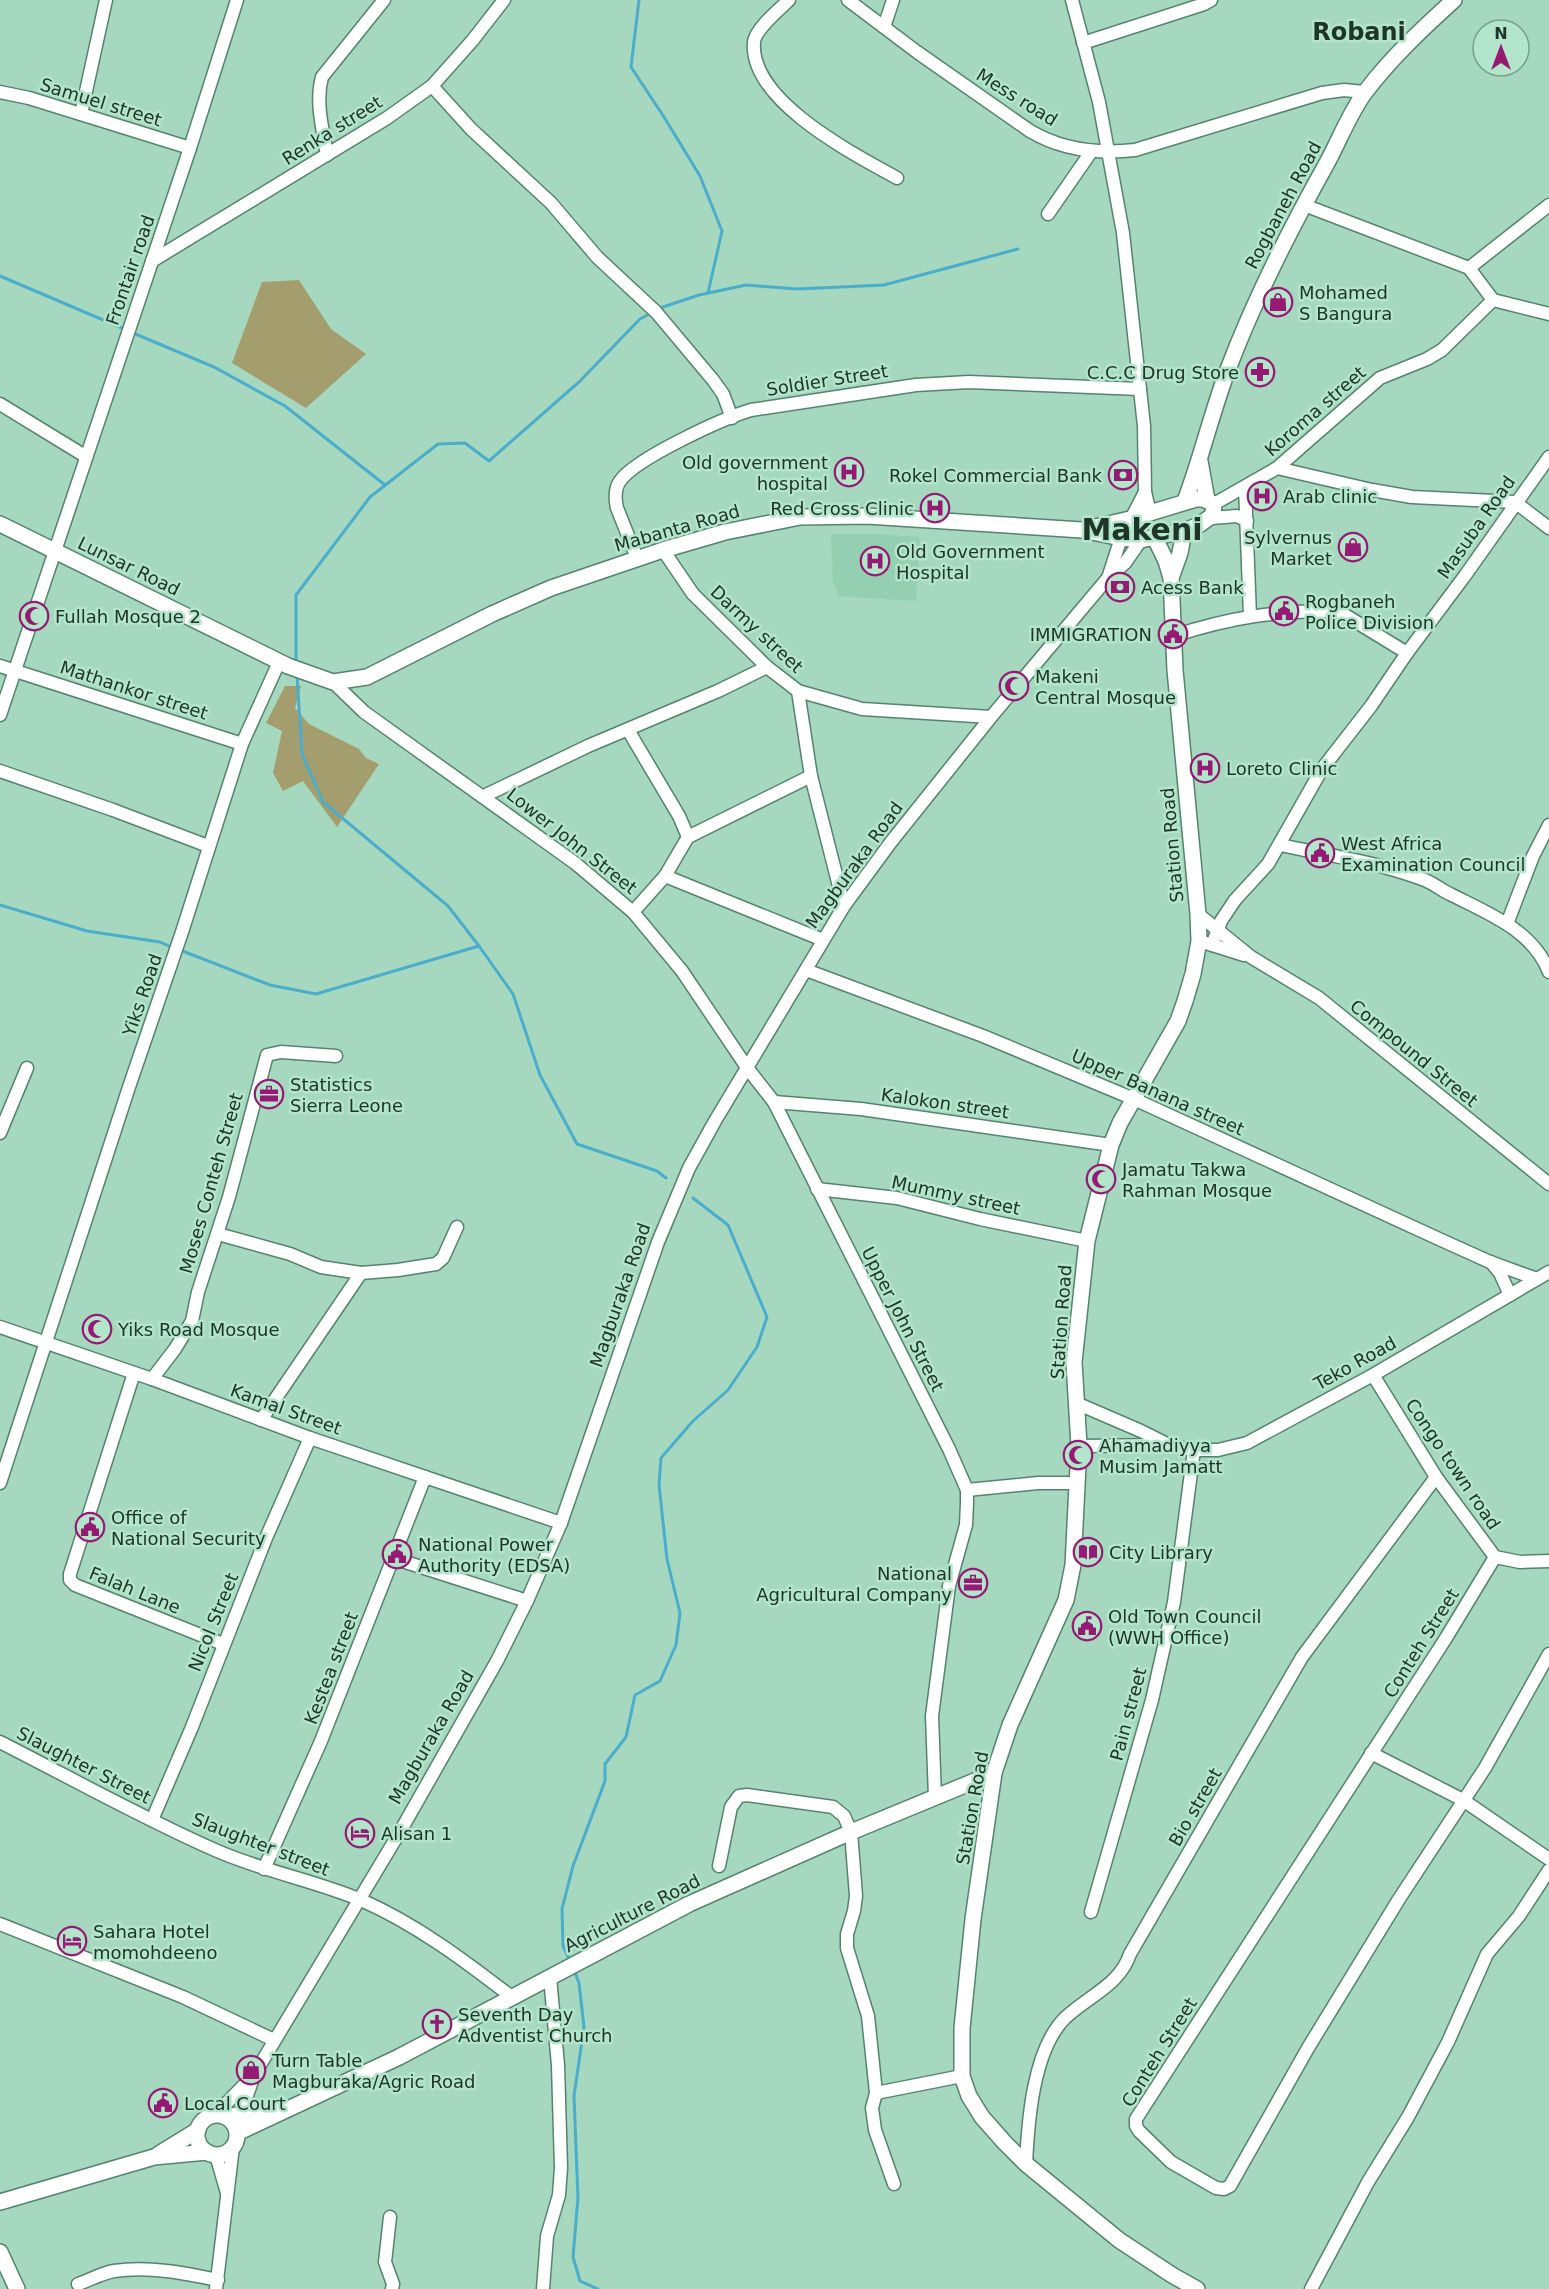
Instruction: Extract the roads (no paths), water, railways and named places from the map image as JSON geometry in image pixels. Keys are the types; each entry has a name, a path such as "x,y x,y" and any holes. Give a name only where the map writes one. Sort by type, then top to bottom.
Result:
{"main road":[{"name":"Rogbaneh Road","path":"1185,501 1228,370 1262,289 1364,92 1410,42 1454,0"},
{"path":"1200,461 1211,507"},
{"path":"1082,530 1130,519 1185,501 1200,499 1211,507"},
{"path":"1082,530 1121,538 1148,539 1184,531 1211,507"},
{"name":"Mabanta Road","path":"306,674 333,682 367,676 502,609 551,588 637,558 725,532 800,517 867,516 1082,530"},
{"name":"Lunsar Road","path":"0,524 306,674"},
{"name":"Station Road","path":"1171,578 1180,553 1184,531"},
{"name":"Station Road","path":"1148,539 1168,567 1171,578 1173,636 1198,915 1206,943 1178,1021 1111,1145 1087,1241 1074,1362 1078,1446 1076,1542 1066,1600 1010,1725 994,1773 965,1991 962,2076 969,2096 982,2117 1026,2164 1119,2240 1197,2289"},
{"name":"Agriculture Road","path":"230,2128 296,2105 399,2057 689,1904 852,1832 994,1773"},
{"name":"Agriculture Road","path":"230,2128 243,2113 296,2105"},
{"path":"0,2202 154,2157 229,2151 230,2128 204,2120 198,2130 154,2157"},
{"path":"198,2130 199,2143 211,2154"},
{"path":"0,2252 17,2289"}],"street":[{"path":"81,114 106,0"},
{"name":"Frontair road","path":"0,715 190,148 237,0"},
{"path":"327,155 318,90 322,77 384,0"},
{"name":"Renka street","path":"152,261 387,118 432,86 504,0"},
{"path":"789,0 756,34 755,53 764,76 778,97 805,122 847,151 897,178"},
{"name":"Mess road","path":"848,0 1035,134 1091,152 1110,153 1146,147 1322,93 1344,90 1364,92"},
{"path":"884,27 893,0"},
{"path":"1072,0 1099,102 1123,233 1144,426 1145,492 1150,513"},
{"path":"1083,43 1211,0"},
{"path":"432,86 471,129 551,203 597,257 655,311 713,380 723,394 732,418"},
{"name":"Samuel street","path":"0,92 29,98 190,148"},
{"path":"1048,214 1091,152"},
{"path":"1304,205 1469,268 1493,300 1549,314"},
{"path":"1469,268 1549,205"},
{"name":"Koroma street","path":"1211,507 1277,468 1380,378 1427,359 1442,350 1493,300"},
{"name":"Soldier Street","path":"637,558 617,508 618,483 626,474 669,446 751,410 916,385 969,382 1140,389"},
{"path":"0,404 85,456"},
{"name":"Masuba Road","path":"1206,943 1235,900 1268,864 1322,769 1371,706 1549,457"},
{"path":"1277,468 1412,497 1515,502 1549,528"},
{"path":"1245,487 1250,616"},
{"path":"1130,519 1145,492"},
{"path":"1211,507 1248,521"},
{"name":"Magburaka Road","path":"1107,579 1130,519"},
{"name":"Magburaka Road","path":"230,2128 254,2075 401,1830 497,1661 527,1601 561,1523 658,1242 689,1168 716,1121 844,906 891,842 991,717 1107,579 1148,539"},
{"name":"Darmy street","path":"663,550 693,594 767,667 798,691 861,710 991,717"},
{"path":"1173,636 1214,622 1250,616 1293,611 1339,612 1407,653"},
{"name":"Yiks Road","path":"0,1483 242,744 284,664"},
{"path":"0,666 16,671"},
{"path":"484,796 588,746 718,691 767,667"},
{"name":"Mathankor street","path":"16,671 242,744"},
{"name":"Lower John Street","path":"333,682 364,712 575,863 633,912 682,971 748,1069"},
{"path":"798,691 811,776 844,906"},
{"path":"628,730 679,816 688,837"},
{"path":"0,771 208,846"},
{"path":"633,912 665,876 688,837 811,776"},
{"path":"1507,924 1533,856 1549,825"},
{"path":"1280,845 1423,879 1507,924 1533,945 1548,965"},
{"path":"665,876 823,940"},
{"name":"Compound Street","path":"1198,915 1251,957 1319,998 1547,1178"},
{"name":"Compound Street","path":"1206,943 1251,957"},
{"name":"Upper Banana street","path":"806,970 983,1036 1134,1099 1490,1262 1538,1279"},
{"name":"Moses Conteh Street","path":"152,1379 175,1349 192,1321 198,1293 218,1234 267,1055 281,1052 336,1056"},
{"path":"0,1133 27,1068"},
{"name":"Upper John Street","path":"748,1069 774,1102 949,1449 967,1490"},
{"name":"Kalokon street","path":"774,1102 861,1109 1111,1145"},
{"name":"Mummy street","path":"817,1189 897,1198 980,1219 1087,1241"},
{"path":"218,1234 290,1254 321,1267 361,1273 436,1264 443,1258 458,1227"},
{"path":"1490,1262 1500,1272 1510,1295"},
{"name":"Teko Road","path":"1078,1446 1168,1445 1194,1450 1218,1450 1248,1443 1373,1375 1549,1272"},
{"path":"261,1420 361,1273"},
{"name":"Kamal Street","path":"0,1327 152,1379 310,1438 561,1523"},
{"name":"Falah Lane","path":"134,1373 70,1580 75,1585 223,1644"},
{"name":"Congo town road","path":"1373,1375 1436,1477 1495,1557 1520,1562 1549,1561"},
{"name":"Teko Road","path":"1076,1403 1168,1445"},
{"name":"Nicol Street","path":"152,1820 310,1438"},
{"name":"Pain street","path":"1091,1912 1152,1700 1174,1602 1194,1450"},
{"name":"Kestea street","path":"264,1869 321,1741 425,1477"},
{"name":"Bio street","path":"1026,2164 1031,2100 1039,2068 1056,2030 1064,2019 1106,1987 1126,1966 1130,1953 1302,1657 1436,1477"},
{"path":"935,1797 932,1716 949,1586 966,1525 967,1490 1038,1483 1078,1484"},
{"name":"Conteh Street","path":"1495,1557 1446,1638 1136,2119 1139,2132 1171,2162 1216,2188 1224,2189 1230,2186 1326,2018 1399,1899 1485,1768 1549,1654"},
{"path":"393,1558 527,1601"},
{"name":"Slaughter Street","path":"0,1742 152,1820"},
{"path":"1371,1753 1463,1800 1549,1859"},
{"path":"719,1866 731,1807 740,1796 747,1795 833,1807 844,1816 852,1832 856,1896 847,1934 847,1948 868,2016 876,2093 872,2108 875,2130 894,2184"},
{"name":"Slaughter street","path":"152,1820 215,1850 264,1869 358,1899 389,1913 450,1951 513,1998"},
{"path":"1311,2289 1368,2182 1408,2117 1448,2042 1487,1953 1519,1916 1549,1870"},
{"path":"0,1924 183,1997 274,2040"},
{"path":"543,2289 547,2236 559,2194 561,2168 554,1975"},
{"name":"Magburaka Road","path":"243,2113 254,2075"},
{"path":"876,2093 962,2076"},
{"path":"78,2284 112,2271 148,2270 182,2272 217,2285 228,2197 230,2128"},
{"path":"211,2154 228,2197"},
{"path":"390,2217 385,2262 390,2274 392,2289"}],"waterway":[{"path":"639,0 631,67 700,176 722,231 708,293"},
{"path":"657,309 699,295 746,285 797,289 884,285 1018,249"},
{"path":"0,276 122,328"},
{"path":"296,663 296,595 370,497 438,444 465,443 489,461 579,382 640,319 651,313"},
{"path":"133,333 214,367 285,406 385,485"},
{"path":"297,676 302,754 323,802 448,906 479,946 513,994 540,1075 577,1144 657,1171 666,1178"},
{"path":"0,905 87,931 160,942 171,947"},
{"path":"180,950 270,985 316,994 479,946"},
{"path":"570,1961 563,1946 562,1909 573,1866 605,1781 605,1764 626,1737 635,1695 660,1681 676,1645 680,1613 667,1559 659,1485 661,1458 693,1421 728,1390 757,1347 767,1317 728,1225 693,1198"},
{"path":"574,1970 579,1983 584,2027 574,2096 578,2198 573,2257 580,2281 598,2289"}],"place":[{"name":"Mohamed S Bangura","path":"1278,302"},
{"name":"C.C.C Drug Store","path":"1260,372"},
{"name":"Old government hospital","path":"849,472"},
{"name":"Rokel Commercial Bank","path":"1123,475"},
{"name":"Arab clinic","path":"1262,496"},
{"name":"Red Cross Clinic","path":"935,508"},
{"name":"Sylvernus Market","path":"1353,547"},
{"name":"Old Government Hospital","path":"875,561"},
{"name":"Acess Bank","path":"1120,587"},
{"name":"Rogbaneh Police Division","path":"1284,611"},
{"name":"Fullah Mosque 2","path":"34,616"},
{"name":"IMMIGRATION","path":"1173,634"},
{"name":"Makeni Central Mosque","path":"1014,686"},
{"name":"Loreto Clinic","path":"1205,768"},
{"name":"West Africa Examination Council","path":"1320,853"},
{"name":"Statistics Sierra Leone","path":"269,1094"},
{"name":"Jamatu Takwa Rahman Mosque","path":"1101,1179"},
{"name":"Yiks Road Mosque","path":"97,1329"},
{"name":"Ahamadiyya Musim Jamatt","path":"1078,1455"},
{"name":"Office of National Security","path":"90,1527"},
{"name":"City Library","path":"1088,1552"},
{"name":"National Power Authority (EDSA)","path":"397,1554"},
{"name":"National Agricultural Company","path":"973,1583"},
{"name":"Old Town Council (WWH Office)","path":"1087,1626"},
{"name":"Alisan 1","path":"360,1833"},
{"name":"Sahara Hotel momohdeeno","path":"72,1941"},
{"name":"Seventh Day Adventist Church","path":"437,2024"},
{"name":"Turn Table Magburaka/Agric Road","path":"251,2070"},
{"name":"Local Court","path":"163,2103"}],"district":[{"name":"Robani","path":"1359,32"},
{"name":"Makeni","path":"1142,529"}]}
